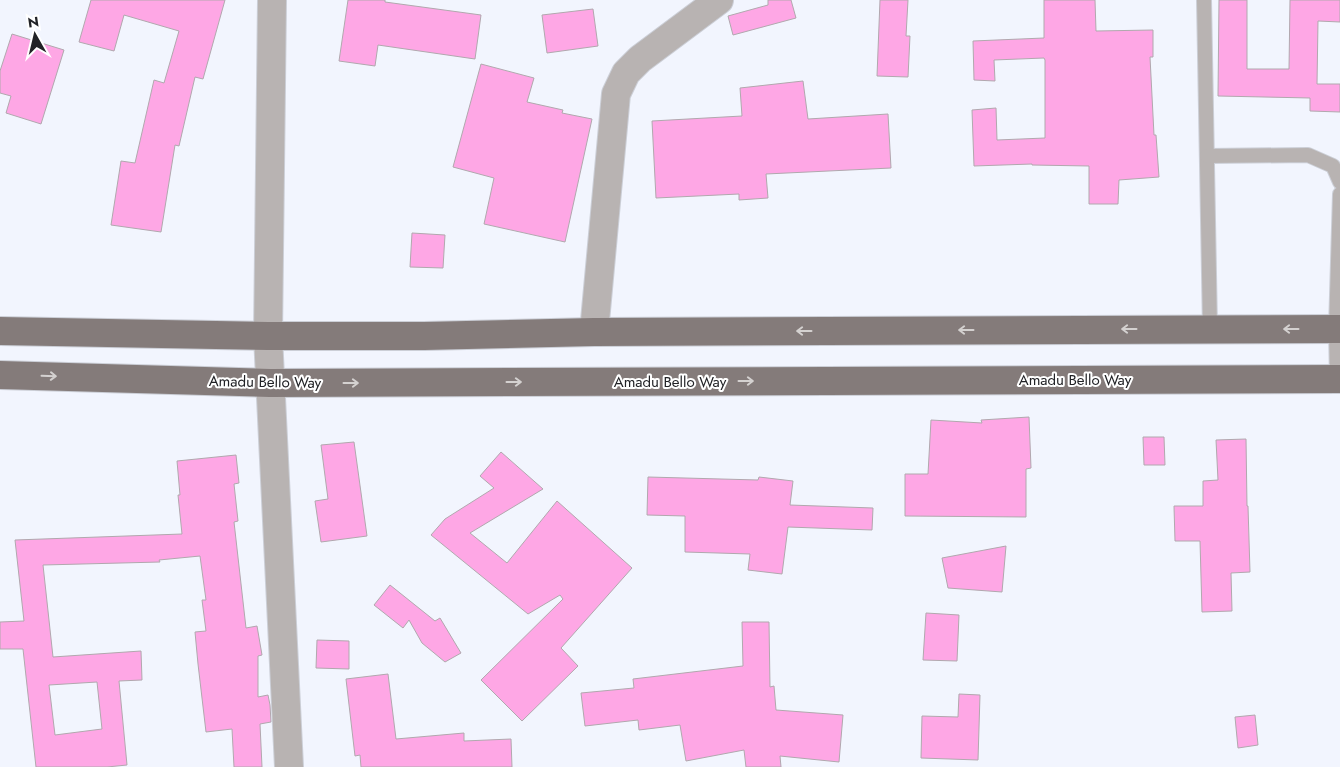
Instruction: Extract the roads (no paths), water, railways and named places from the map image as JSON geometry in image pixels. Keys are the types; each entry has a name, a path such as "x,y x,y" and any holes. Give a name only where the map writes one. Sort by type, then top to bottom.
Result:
{"main road":[{"path":"0,331 268,336 424,336 594,332 1338,329"},
{"name":"Amadu Bello Way","path":"0,375 270,383 1338,379"}],"street":[{"path":"272,0 268,336 289,767"},
{"path":"594,332 616,94 626,74 640,59 719,0"}],"lane":[{"path":"1204,0 1210,329"},
{"path":"1207,156 1308,156 1333,166 1340,182"},
{"path":"1338,379 1340,194"}]}
